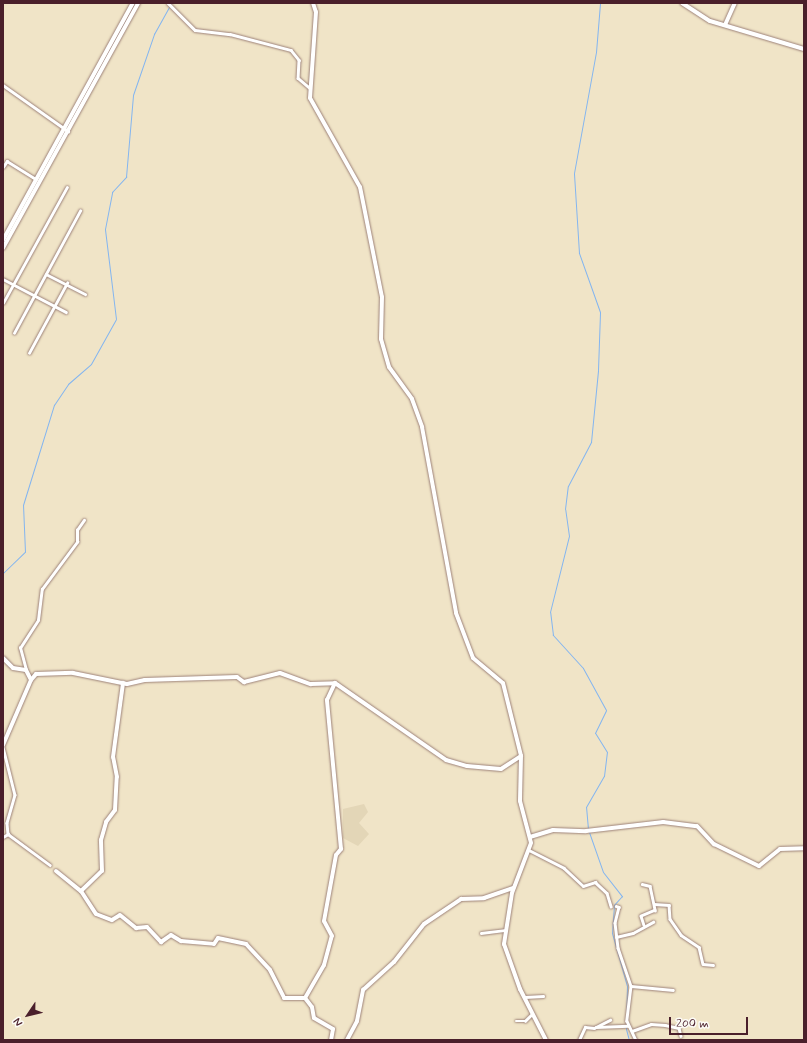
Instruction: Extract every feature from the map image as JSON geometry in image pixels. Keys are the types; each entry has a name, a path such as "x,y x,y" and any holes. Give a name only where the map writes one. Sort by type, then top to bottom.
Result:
{"street":[{"path":"3,248 133,3"},
{"path":"3,240 36,179 66,130 138,3"},
{"path":"168,3 195,30 237,35 291,50 299,60 298,78 310,88"},
{"path":"313,3 316,12 310,88 313,107 360,187 382,297 381,339 389,367 412,399 422,427 458,620 473,658 503,682 521,756 520,801 530,837 529,850 514,888 504,930 504,944 524,997 546,1040"},
{"path":"682,3 701,16 804,49"},
{"path":"726,25 735,3"},
{"path":"3,85 66,130"},
{"path":"3,167 7,162 36,179"},
{"path":"3,303 67,187"},
{"path":"14,333 80,211"},
{"path":"46,274 67,282 85,294"},
{"path":"3,279 66,312"},
{"path":"29,353 67,282"},
{"path":"32,680 26,670 20,648 38,620 42,589 78,542 76,530 84,520"},
{"path":"3,658 13,668 26,670"},
{"path":"50,865 8,834 7,823 14,794 3,746 36,674 73,673 123,683 237,677 244,682 280,673 311,684 335,682 446,760 467,766 501,769 521,756"},
{"path":"305,998 324,965 332,936 324,921 336,855 341,849 327,700 335,682"},
{"path":"81,891 102,872 101,840 106,822 115,810 117,777 113,757 123,683"},
{"path":"530,837 553,830 591,830 663,822 697,826 714,844 759,866 780,848 804,848"},
{"path":"3,837 8,834"},
{"path":"529,850 564,868 583,886 595,882 607,893 612,906"},
{"path":"56,871 81,891 96,914 112,920 120,915 136,928 147,927 161,942 171,935 181,941 214,944 218,938 246,944 267,966 284,998 305,998"},
{"path":"642,884 650,886 655,910 641,916 644,926"},
{"path":"347,1040 355,1025 363,990 394,962 424,924 460,899 489,897 514,888"},
{"path":"654,904 669,905 670,919 681,935 699,947 703,964 713,964"},
{"path":"616,906 619,908 616,937 631,986 626,1027"},
{"path":"616,937 633,933 653,922"},
{"path":"481,933 504,930"},
{"path":"631,986 672,990"},
{"path":"524,997 543,996"},
{"path":"305,998 312,1007 314,1018 333,1029 331,1040"},
{"path":"516,1021 525,1021 532,1014"},
{"path":"596,1028 610,1020"},
{"path":"632,1031 651,1024 665,1025 678,1028 681,1036"},
{"path":"580,1040 585,1027 626,1027 632,1031 636,1040"}],"shaded area":[{"path":"364,804 368,812 359,823 369,834 358,846 343,838 343,809"}],"waterway":[{"path":"3,573 25,552 23,505 54,405 68,384 91,364 116,319 105,229 112,192 126,177 133,95 154,34 171,3"},
{"path":"588,829 586,807 604,776 607,752 595,733 606,710 583,668 553,635 550,612 569,536 565,509 568,486 591,442 598,370 600,312 579,253 574,173 596,52 600,3"},
{"path":"589,832 603,872 622,896 614,905 612,933 627,986 626,1029 629,1040"}]}
